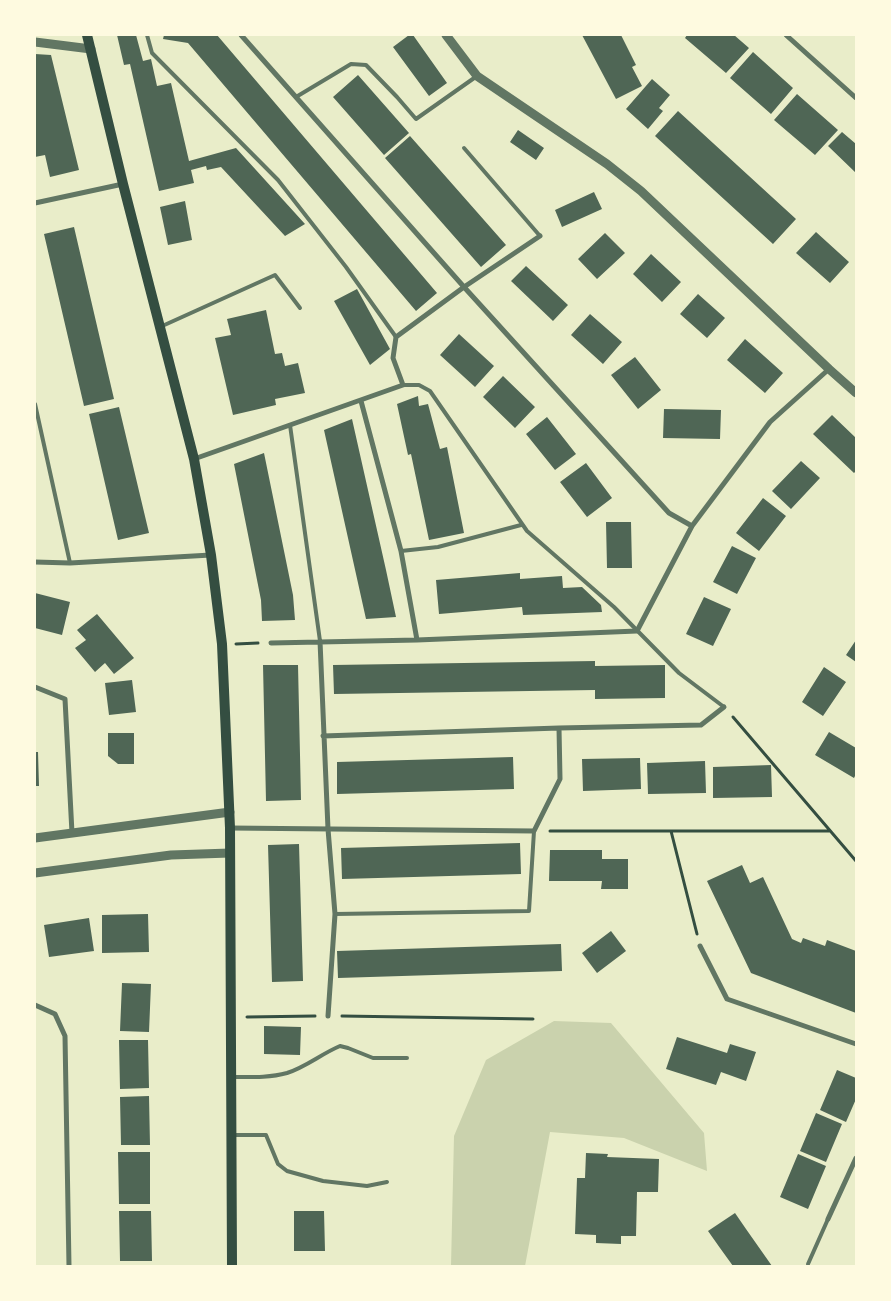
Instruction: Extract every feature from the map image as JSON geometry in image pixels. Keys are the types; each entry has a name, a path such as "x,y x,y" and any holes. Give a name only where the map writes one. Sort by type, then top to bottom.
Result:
{"main road":[{"path":"87,35 122,184 194,459 211,555 222,644 230,812 232,1266"}],"street":[{"path":"241,35 464,287 669,513 692,526"},
{"path":"446,35 477,76 608,164 641,191 828,369 856,393"},
{"path":"786,35 856,98"},
{"path":"35,42 90,50"},
{"path":"35,204 122,184"},
{"path":"194,459 403,384 393,358 396,337 464,287 540,236"},
{"path":"271,643 417,640 637,631 692,526 770,422 828,369"},
{"path":"360,400 401,551 417,640"},
{"path":"35,562 70,563 211,555"},
{"path":"320,641 328,828 335,914 328,1016"},
{"path":"35,687 65,699 72,833"},
{"path":"323,736 701,725 724,707"},
{"path":"230,828 534,831 560,779 559,728"},
{"path":"35,838 230,812"},
{"path":"35,873 171,855 230,853"},
{"path":"700,946 727,999 856,1044"},
{"path":"35,1006 55,1014 65,1036 70,1266"},
{"path":"828,1219 854,1166 856,1158"}],"lane":[{"path":"147,35 152,53 278,180 346,267 396,337"},
{"path":"296,97 352,64 366,66 416,119 477,76"},
{"path":"464,148 540,236"},
{"path":"160,328 275,275 300,308"},
{"path":"403,384 419,385 430,391 521,524 614,607 679,672 724,707"},
{"path":"35,404 70,563"},
{"path":"290,425 320,641"},
{"path":"401,551 438,546 521,524"},
{"path":"335,914 529,911 534,831"},
{"path":"231,1077 272,1076 287,1073 340,1046 373,1058 407,1058"},
{"path":"231,1135 266,1135 278,1164 287,1171 296,1174 323,1181 367,1186 386,1182"},
{"path":"808,1264 828,1219"}],"path":[{"path":"222,644 271,643"},
{"path":"724,707 856,862"},
{"path":"671,830 700,946"},
{"path":"534,831 830,831"},
{"path":"231,1017 328,1016 533,1019"}],"green space":[{"path":"554,1021 611,1023 704,1133 707,1171 624,1138 550,1132 525,1266 451,1266 454,1136 486,1060"}],"building":[{"path":"117,35 136,35 143,61 151,59 157,86 171,83 189,161 236,148 305,224 285,236 221,167 207,170 206,166 191,170 194,183 159,191 130,64 124,65"},
{"path":"164,35 217,35 437,293 416,311 188,43 163,39"},
{"path":"409,35 413,35 447,83 429,96 393,47"},
{"path":"582,35 621,35 636,65 632,67 642,86 616,99"},
{"path":"687,35 734,35 749,48 726,73 685,38"},
{"path":"753,52 793,88 771,114 730,78"},
{"path":"35,54 51,55 79,170 50,177 45,155 35,157"},
{"path":"358,75 409,133 384,155 333,97"},
{"path":"652,79 670,95 659,108 663,111 648,129 626,109"},
{"path":"797,94 838,130 815,155 774,120"},
{"path":"678,111 796,219 773,244 655,136"},
{"path":"518,130 544,148 536,160 510,142"},
{"path":"842,132 856,144 856,173 828,146"},
{"path":"410,136 506,245 481,267 385,158"},
{"path":"594,192 602,209 562,227 555,210"},
{"path":"185,201 192,240 168,245 160,207"},
{"path":"74,227 114,399 84,406 44,234"},
{"path":"816,232 849,262 830,283 796,253"},
{"path":"605,233 625,253 597,279 578,259"},
{"path":"651,254 681,282 662,302 633,274"},
{"path":"526,266 568,305 553,321 511,281"},
{"path":"357,289 390,349 370,365 334,301"},
{"path":"698,294 725,318 707,338 680,314"},
{"path":"266,310 275,354 282,353 285,366 298,363 305,393 275,399 276,405 233,415 215,338 231,335 227,319"},
{"path":"590,314 622,342 603,364 571,335"},
{"path":"459,334 494,366 475,387 440,355"},
{"path":"745,339 783,373 765,393 727,360"},
{"path":"635,357 661,390 638,409 611,375"},
{"path":"503,376 535,407 515,428 483,397"},
{"path":"418,396 419,406 428,404 440,449 447,447 464,533 429,540 411,454 408,455 397,404"},
{"path":"119,407 149,533 118,540 89,414"},
{"path":"664,409 721,410 720,439 663,438"},
{"path":"832,415 856,438 856,471 854,473 813,434"},
{"path":"547,417 576,454 555,470 526,434"},
{"path":"352,419 396,617 366,619 324,430"},
{"path":"264,453 293,595 295,620 262,621 261,600 234,464"},
{"path":"801,461 820,478 791,509 772,491"},
{"path":"586,463 612,498 587,517 560,482"},
{"path":"763,498 786,516 759,551 736,533"},
{"path":"606,522 631,522 632,568 607,568"},
{"path":"732,546 756,558 737,594 713,582"},
{"path":"520,573 520,579 562,576 563,588 582,587 601,605 602,612 523,615 522,607 439,614 436,580"},
{"path":"35,593 70,602 62,635 35,628"},
{"path":"704,597 731,609 713,646 686,634"},
{"path":"97,614 134,658 114,674 105,663 95,672 75,648 86,640 77,630"},
{"path":"856,640 856,662 846,655"},
{"path":"595,661 595,666 665,665 665,698 595,699 595,690 334,694 333,665"},
{"path":"263,665 298,665 301,800 266,801"},
{"path":"824,667 846,682 823,716 802,702"},
{"path":"132,680 136,712 109,715 105,683"},
{"path":"829,732 856,748 856,774 854,778 815,755"},
{"path":"108,733 134,733 134,764 118,764 108,756"},
{"path":"35,752 38,752 39,786 35,786"},
{"path":"513,757 514,789 337,794 337,762"},
{"path":"640,758 641,789 583,791 582,759"},
{"path":"705,761 706,793 648,794 647,763"},
{"path":"771,765 772,797 713,798 713,767"},
{"path":"520,843 521,874 342,879 341,848"},
{"path":"299,844 303,981 272,982 268,845"},
{"path":"550,850 602,850 602,859 628,859 628,889 601,889 602,881 549,881"},
{"path":"742,865 750,883 763,877 792,939 801,943 803,938 825,946 827,940 856,951 856,1013 751,973 707,881"},
{"path":"148,914 149,952 102,953 102,915"},
{"path":"89,918 94,951 49,957 44,925"},
{"path":"611,931 626,951 597,973 582,953"},
{"path":"561,944 562,971 338,978 337,951"},
{"path":"122,983 151,984 149,1032 120,1031"},
{"path":"264,1026 301,1027 300,1055 264,1054"},
{"path":"677,1037 727,1053 730,1044 756,1052 746,1081 721,1072 716,1085 666,1069"},
{"path":"119,1040 148,1040 149,1088 120,1089"},
{"path":"837,1070 856,1078 856,1099 846,1122 820,1110"},
{"path":"149,1096 150,1145 121,1145 120,1097"},
{"path":"816,1113 842,1124 826,1162 800,1151"},
{"path":"118,1152 150,1152 150,1204 119,1204"},
{"path":"586,1153 608,1154 607,1157 659,1159 658,1192 637,1192 636,1236 621,1236 621,1244 596,1243 596,1235 575,1234 577,1178 585,1178"},
{"path":"798,1154 826,1166 808,1209 780,1197"},
{"path":"119,1211 151,1211 152,1261 120,1261"},
{"path":"294,1211 324,1211 325,1251 294,1251"},
{"path":"735,1213 772,1266 733,1266 708,1231"}]}
